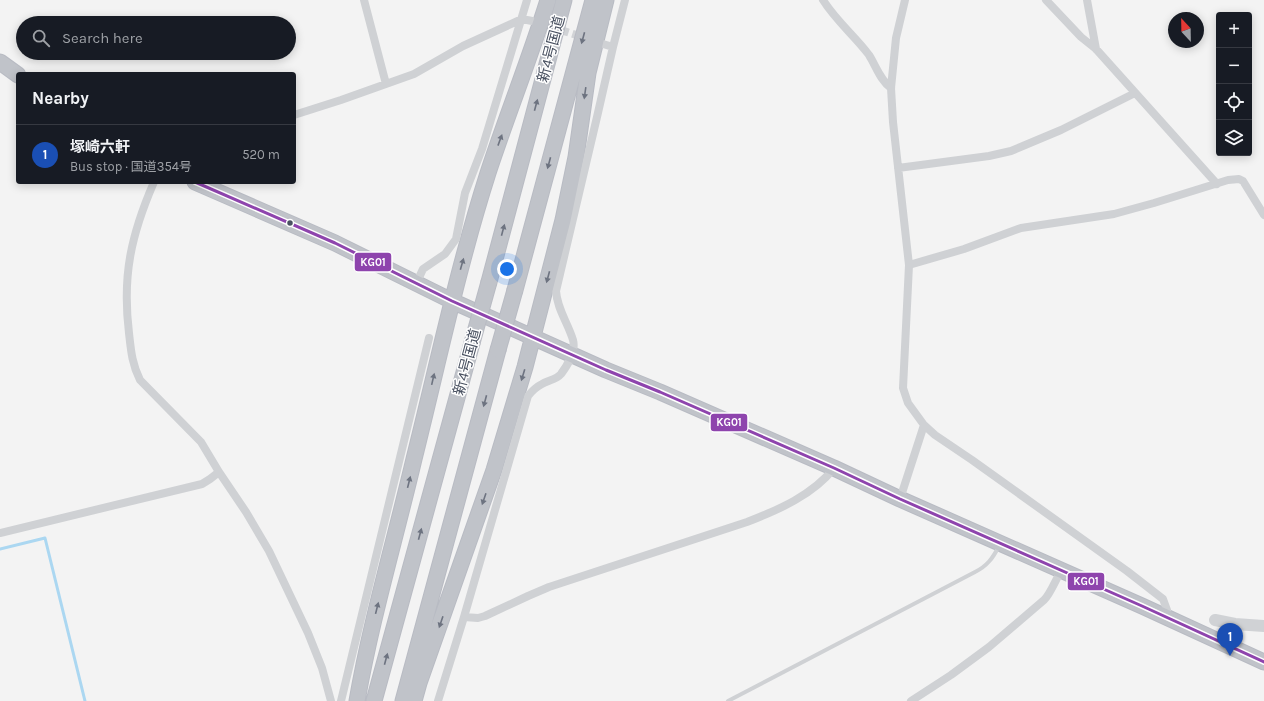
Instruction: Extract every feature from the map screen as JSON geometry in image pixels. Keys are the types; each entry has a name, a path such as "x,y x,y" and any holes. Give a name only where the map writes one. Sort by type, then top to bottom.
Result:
{"highway":[{"path":"356,701 363,663 415,459 452,301 488,173 536,39 548,0"},
{"name":"新4号国道","path":"374,701 489,282 564,0"},
{"name":"新4号国道","path":"403,701 593,0"},
{"path":"414,701 494,470 525,367 563,220 576,157 588,73 606,0"},
{"path":"0,62 16,74"},
{"path":"206,184 217,186 452,301 572,355 834,468 1264,662"}],"street":[{"path":"364,0 386,84"},
{"path":"416,284 423,269 445,254 456,239 465,193 482,149 527,0"},
{"path":"438,701 528,396 533,389 557,377 563,371 572,355 573,340 558,306 556,291 598,117 612,47 625,0"},
{"path":"823,0 830,11 868,55 885,83 891,88"},
{"path":"906,0 896,38 891,88 893,122 909,265 903,388 908,403 924,425 935,435 1127,571 1163,599 1167,610 1167,618"},
{"path":"1046,0 1082,37 1096,49 1217,184"},
{"path":"1087,0 1096,49"},
{"path":"296,113 341,100 414,74 463,46 522,19 532,21"},
{"path":"604,44 612,47"},
{"path":"898,168 989,156 1011,151 1061,130 1135,93"},
{"path":"909,265 964,249 1021,228 1114,214 1228,180 1239,179 1243,181 1264,215"},
{"path":"153,184 145,201 136,230 130,255 126,292 132,360 135,370 140,380 201,442 246,512 269,551 293,599 322,668 331,701"},
{"path":"341,701 429,338"},
{"path":"900,499 924,425"},
{"path":"464,617 478,618 485,616 549,587 740,525 776,511 802,496 826,478 834,468"},
{"path":"0,533 202,484 219,472"},
{"path":"911,701 951,675 989,647 1039,605 1048,596 1061,571"},
{"path":"1215,620 1235,624 1264,626"}],"lane":[{"path":"728,701 958,583 984,568 993,557 1000,544"}],"waterway":[{"path":"0,549 45,538 85,701"}],"tunnel":[{"path":"538,23 586,38"}],"transit line":[{"name":"KG01","path":"200,184 335,243 452,301 606,370 834,468 1264,662"}],"place":[{"name":"塚崎六軒","path":"1230,656"}]}
